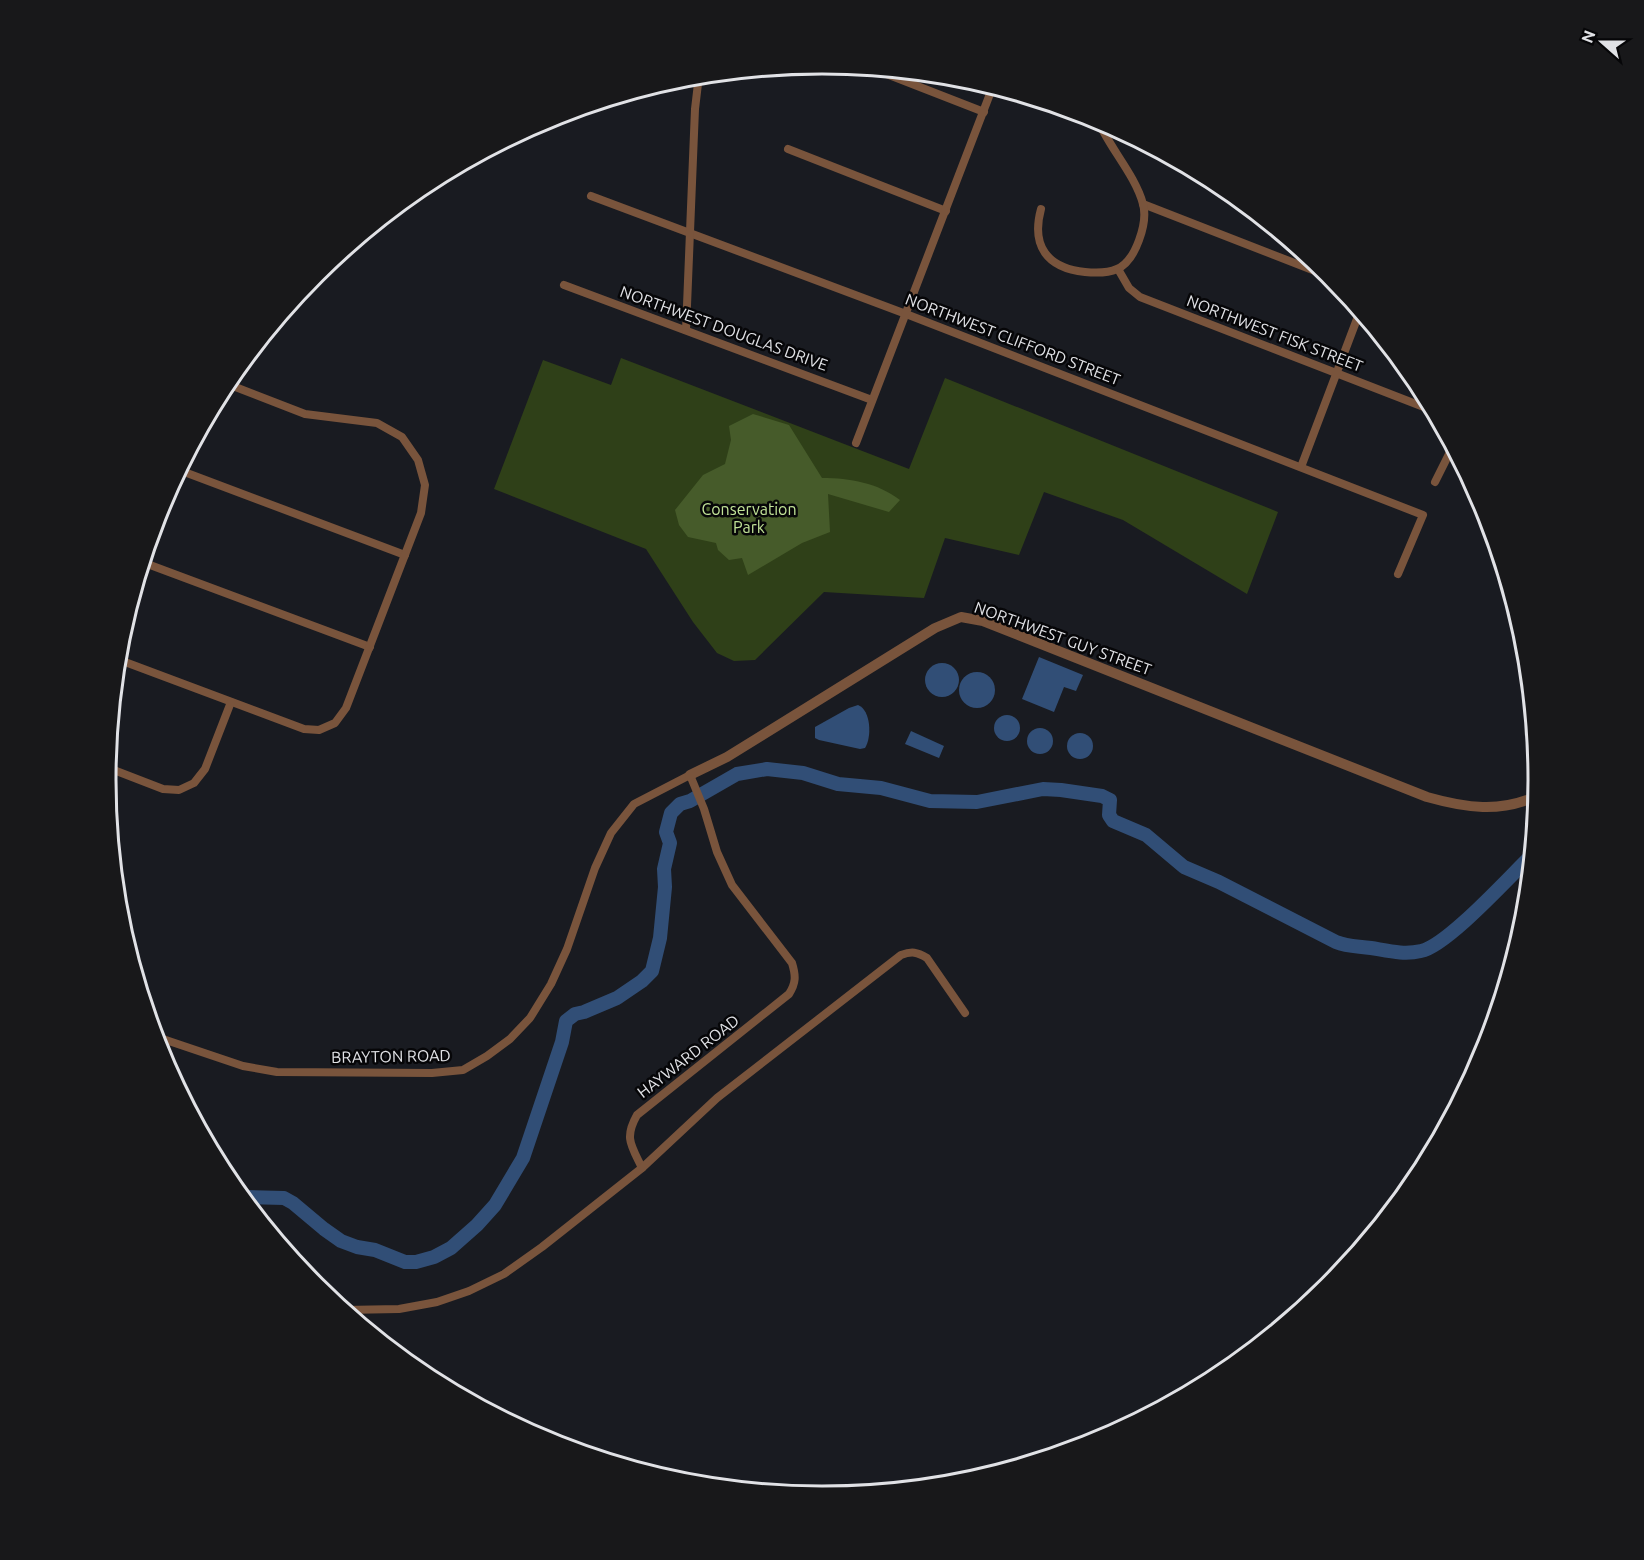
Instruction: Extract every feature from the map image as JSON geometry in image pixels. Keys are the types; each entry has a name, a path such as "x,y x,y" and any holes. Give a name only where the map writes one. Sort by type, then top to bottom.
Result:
{"street":[{"path":"897,78 984,112"},
{"path":"686,330 698,85"},
{"path":"856,443 990,94"},
{"path":"1041,209 1036,226 1041,248 1053,263 1073,271 1095,273 1118,269 1130,257 1140,239 1143,204 1106,133"},
{"path":"788,149 946,211"},
{"name":"NORTHWEST CLIFFORD STREET","path":"591,196 906,314 1423,515 1398,574"},
{"path":"1143,204 1310,269"},
{"name":"NORTHWEST FISK STREET","path":"1118,269 1130,288 1140,297 1421,406"},
{"name":"NORTHWEST DOUGLAS DRIVE","path":"564,285 872,400"},
{"path":"1301,467 1357,319"},
{"path":"126,662 304,729 319,730 335,723 346,708 370,648 421,513 425,485 418,460 402,437 377,423 305,414 235,387"},
{"path":"1435,482 1449,454"},
{"path":"186,473 405,555"},
{"path":"150,565 370,648"},
{"name":"NORTHWEST GUY STREET","path":"692,780 936,628 961,616 983,621 1427,797 1448,803 1479,807 1506,807 1528,801"},
{"path":"116,771 163,789 179,790 194,783 205,769 231,702"},
{"name":"HAYWARD ROAD","path":"642,1168 629,1142 630,1128 637,1115 789,994 795,984 796,974 792,963 732,885 717,852 704,809 692,780"},
{"name":"BRAYTON ROAD","path":"165,1040 243,1066 277,1072 432,1073 463,1070 510,1039 535,1009 551,984 567,949 595,868 611,833 634,804 692,780"},
{"path":"355,1310 399,1309 437,1302 478,1287 504,1274 642,1168 717,1098 901,955 918,952 927,958 965,1013"}],"green space":[{"name":"Conservation Park","path":"621,358 909,469 945,378 1278,512 1247,594 1123,520 1044,492 1019,555 945,538 924,598 824,592 755,660 734,661 717,653 693,622 646,549 494,489 543,360 611,385"},
{"path":"753,414 789,425 822,478 863,483 882,489 900,500 889,512 828,494 830,532 802,543 748,575 742,558 729,560 718,550 716,543 688,537 679,525 675,510 703,475 725,464 731,440 729,426"}],"water":[{"path":"1039,657 1083,675 1076,691 1064,687 1054,712 1022,699"},
{"path":"942,663 954,668 959,680 954,692 942,697 930,692 925,680 930,668"},
{"path":"977,672 989,678 995,690 989,702 977,708 965,702 959,690 965,678"},
{"path":"858,705 866,712 869,724 869,737 865,748 860,749 815,738 815,727"},
{"path":"1007,715 1016,719 1020,728 1016,737 1007,741 998,737 994,728 998,719"},
{"path":"1040,728 1049,732 1053,741 1049,750 1040,754 1031,750 1027,741 1031,732"},
{"path":"911,731 944,746 939,758 905,744"},
{"path":"1080,733 1089,737 1093,746 1089,755 1080,759 1071,755 1067,746 1071,737"}],"waterway":[{"path":"252,1197 284,1198 341,1241 375,1250 405,1262 416,1262 434,1257 451,1248 495,1205 523,1158 562,1042 566,1021 575,1014 617,998 642,981 652,971 660,938 665,887 664,869 670,843 666,832 671,813 680,804 690,801 737,774 767,769 803,773 838,784 881,788 930,801 977,802 1043,789 1102,796 1110,800 1109,815 1113,821 1146,835 1184,867 1219,882 1336,942 1349,946 1396,952 1421,951 1446,937 1523,864"}]}
